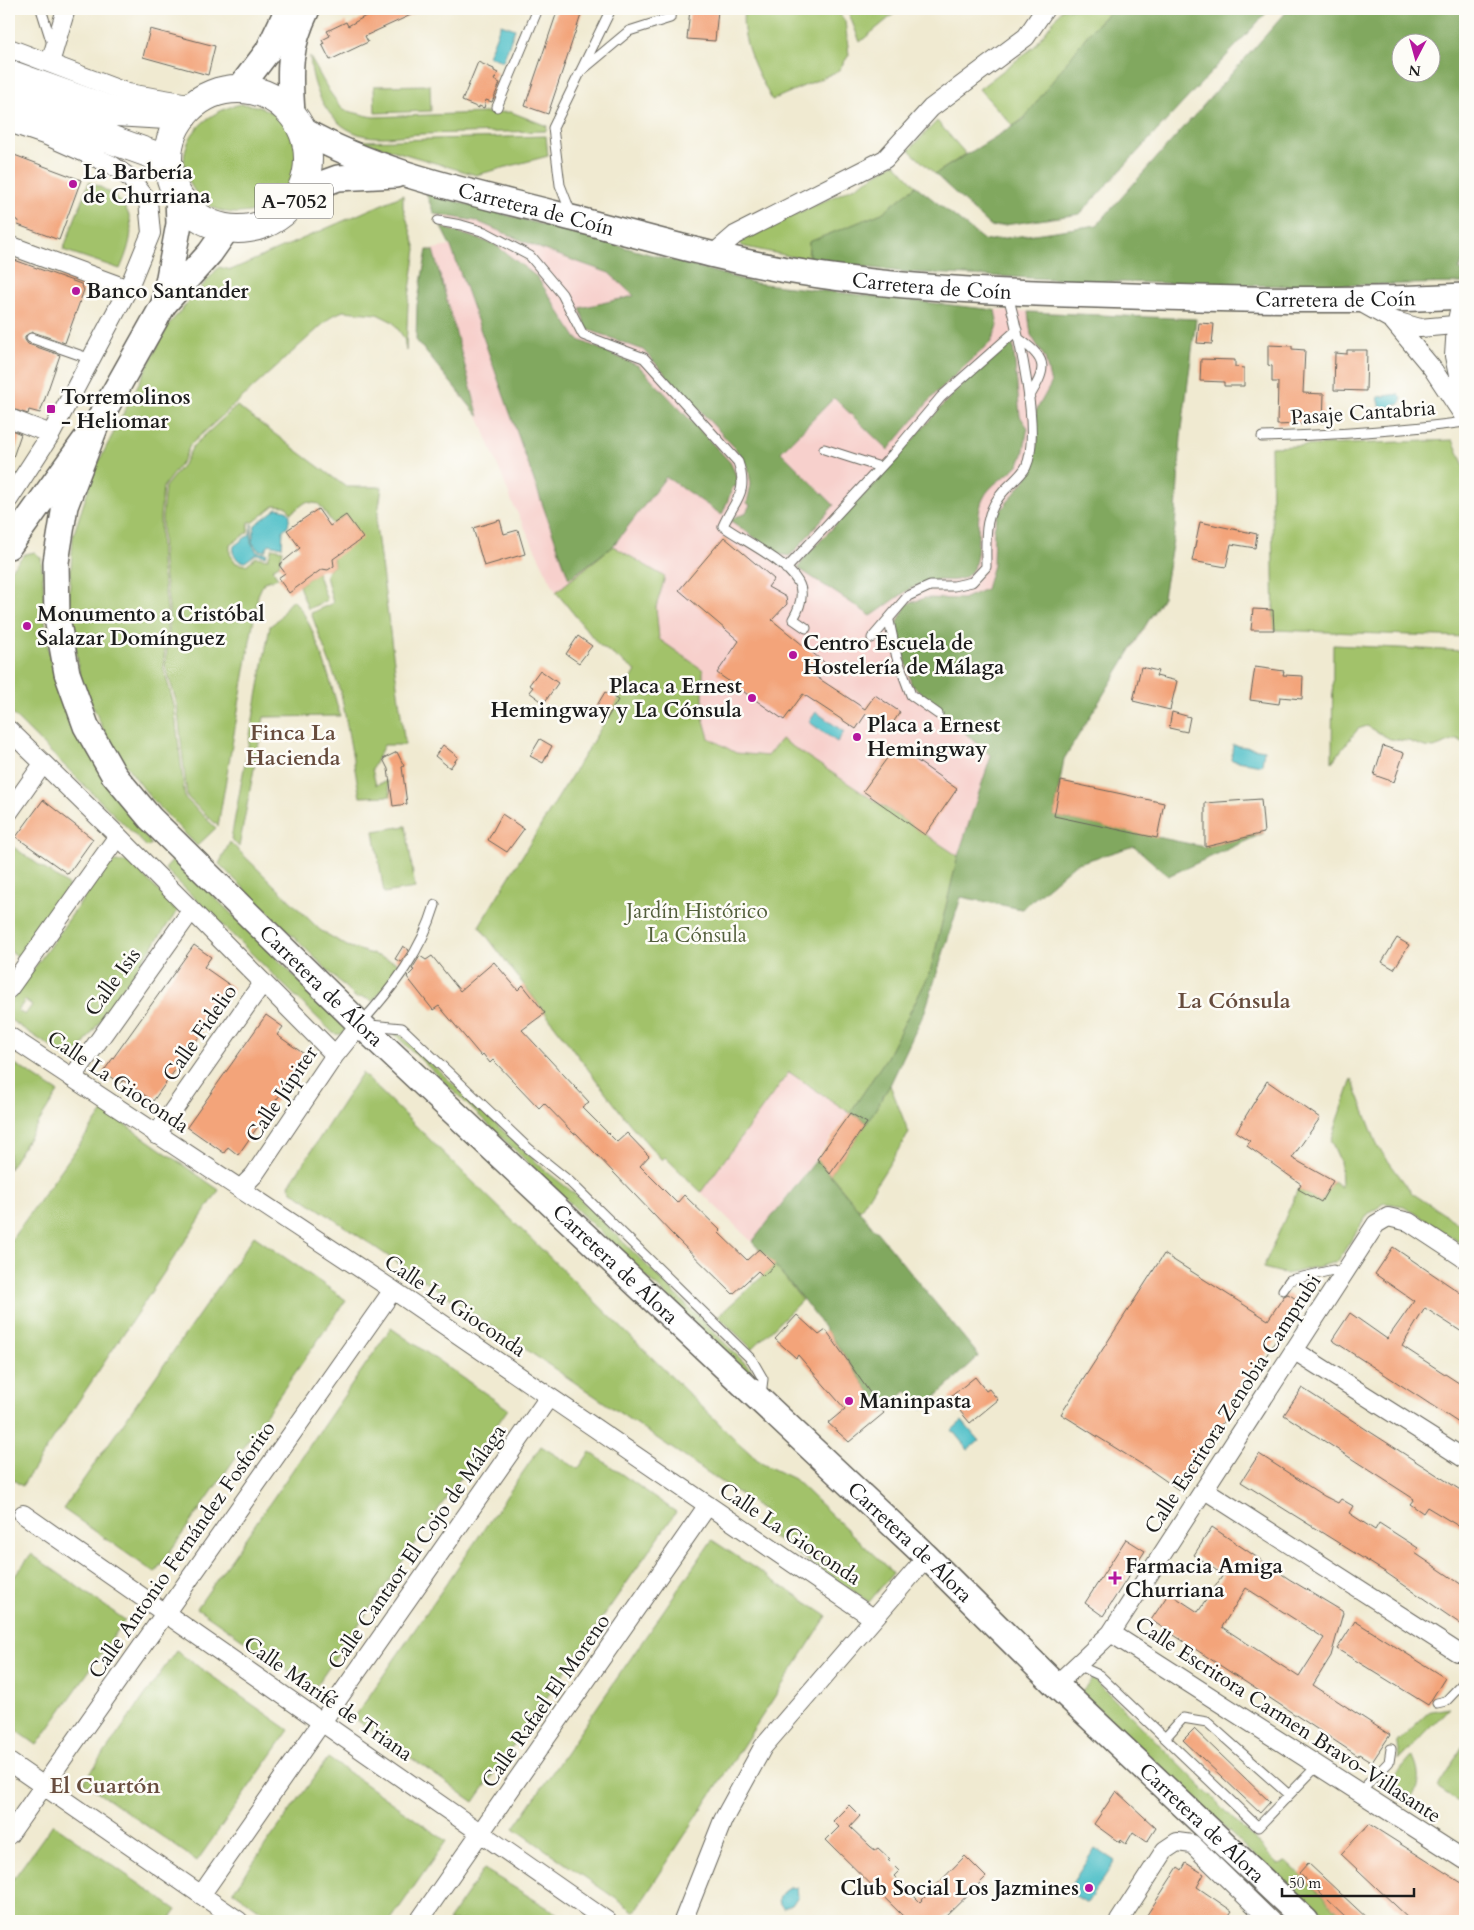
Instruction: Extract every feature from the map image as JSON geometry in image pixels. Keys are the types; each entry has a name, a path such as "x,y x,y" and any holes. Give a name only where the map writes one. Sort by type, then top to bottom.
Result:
{"main road":[{"path":"239,89 268,52 288,9"},
{"path":"297,121 289,66 295,32 307,9"},
{"path":"9,74 115,112 189,110 223,90 239,89 259,92 271,97 297,121"},
{"path":"9,103 168,160"},
{"name":"A-7052","path":"189,110 174,129 168,160 170,179 178,196 190,210 208,221 227,228 249,229 270,222 289,209 302,191 307,176 308,145 297,121"},
{"name":"Carretera de Coín","path":"297,121 344,151 411,175 713,254 798,272 966,292 1357,300 1464,296"},
{"name":"Carretera de Coín","path":"302,191 338,178 411,175"},
{"path":"164,304 178,224 178,196"},
{"name":"A-7052","path":"60,535 65,506 96,425 164,304 210,253 227,228"},
{"path":"9,546 96,425"},
{"path":"9,558 33,537 60,535"},
{"name":"Carretera de Álora","path":"60,535 56,562 57,618 67,673 86,726 114,775 150,818 360,1024 928,1557 1056,1685 1306,1921"}],"street":[{"path":"52,58 66,9"},
{"path":"713,254 735,235 885,159 931,108 1026,37 1045,9"},
{"path":"9,48 52,58 128,93 189,110"},
{"path":"9,123 68,145 112,165 130,178 148,201 151,233 128,289 51,434 9,497"},
{"path":"68,145 121,144"},
{"path":"9,245 128,289"},
{"path":"1464,296 1461,325 1454,356 1465,410"},
{"path":"1357,300 1392,320 1432,368 1465,418"},
{"name":"Carretera de Coín","path":"1392,320 1420,328 1461,325"},
{"path":"9,418 51,434"},
{"name":"Carretera de Álora","path":"9,730 118,836 191,912 335,1055"},
{"path":"9,812 43,764"},
{"path":"9,989 118,836"},
{"name":"Calle Isis","path":"72,1078 191,912"},
{"name":"Calle Fidelio","path":"156,1135 263,982"},
{"name":"Calle Júpiter","path":"241,1188 254,1175 335,1055 360,1024"},
{"name":"Calle La Gioconda","path":"9,1036 393,1290 873,1618"},
{"name":"Calle Escritora Zenobia Camprubi","path":"1056,1685 1111,1633 1376,1224 1388,1216 1409,1222 1465,1259"},
{"name":"Calle Antonio Fernández Fosforito","path":"9,1835 393,1290"},
{"path":"1294,1351 1465,1459"},
{"name":"Calle Cantaor El Cojo de Málaga","path":"201,1895 549,1397"},
{"path":"1204,1490 1461,1655"},
{"name":"Calle Rafael El Moreno","path":"419,1921 708,1505"},
{"name":"Calle Marifé de Triana","path":"22,1514 166,1612 322,1724 607,1921"},
{"path":"683,1921 724,1820 763,1747 873,1618 928,1557"},
{"name":"Calle Escritora Carmen Bravo-Villasante","path":"1111,1633 1465,1860"},
{"path":"9,1762 239,1921"},
{"name":"Carretera de Álora","path":"1119,1921 1165,1850 1177,1842 1192,1844 1251,1914 1270,1921"}],"lane":[{"path":"41,9 52,58"},
{"path":"497,107 538,9"},
{"path":"573,218 560,185 553,128 611,9"},
{"path":"579,72 629,31 670,18 671,9"},
{"path":"438,221 462,224 485,232 530,256 562,294 583,335 644,358 738,462 743,476 742,496 723,526 786,569 799,584 801,606 793,619 806,628"},
{"path":"872,638 908,596 930,586 954,586 972,582 986,567 986,523 990,508 1026,467 1032,430 1018,334 1007,293"},
{"path":"786,569 880,467 941,397 1018,334"},
{"path":"1018,334 1041,359 1042,375 1028,399"},
{"path":"31,338 91,359"},
{"name":"Pasaje Cantabria","path":"1262,437 1329,435 1413,429 1465,422"},
{"path":"824,449 880,467"},
{"path":"888,621 896,658 911,695 938,714"},
{"path":"360,1024 406,968 427,932 435,905"},
{"path":"1283,1290 1290,1280 1332,1270 1343,1275"},
{"path":"1077,1665 1099,1675 1258,1827 1317,1766"},
{"path":"1437,1702 1446,1701 1465,1681"},
{"path":"1166,1737 1183,1718 1207,1722 1289,1795"},
{"path":"1359,1793 1389,1762 1391,1749"}],"shaded area":[{"path":"426,193 755,283 995,310 1196,319 1181,437 1175,528 1163,597 1134,646 954,872 887,1057 850,1113 752,1242 665,1157 662,1160 629,1123 479,926 636,671 598,644 556,592 512,502 479,418 416,340 417,305 427,250 451,246"}],"green space":[{"path":"744,9 836,9 845,21 849,55 838,71 772,100 756,68 747,44 744,32"},
{"path":"847,9 900,9 860,42"},
{"path":"1062,9 1113,9 1096,25 1036,106 1013,126 979,89 1035,46"},
{"path":"1113,9 1270,9 1080,214 991,227 935,174 1023,120 1091,30"},
{"path":"1289,9 1465,9 1465,256 1459,270 1465,271 1465,283 1295,286 1116,282 903,272 809,260 809,242 882,213 916,186 985,241 1097,225"},
{"path":"310,57 329,91 343,110 373,117 511,112 547,126 546,131 420,134 379,137 353,132 333,117 325,106 314,82"},
{"path":"430,85 431,111 375,113 374,86"},
{"path":"241,104 256,106 270,111 282,120 291,130 297,142 300,156 298,170 291,185 282,196 258,210 245,213 231,213 218,210 206,203 196,193 188,178 184,163 186,149 191,136 200,125 225,109"},
{"path":"937,121 966,154 935,174 909,150"},
{"path":"546,136 548,156 476,175 361,141"},
{"path":"895,163 916,186 882,213 809,242 808,260 741,246 739,240 855,187"},
{"path":"89,182 105,189 116,198 124,207 129,217 131,228 130,240 120,269 63,250"},
{"path":"426,193 755,283 995,310 998,326 991,342 936,393 888,450 834,398 781,452 834,505 795,551 789,556 778,554 731,521 735,517 745,514 750,505 747,503 751,484 748,467 735,448 643,350 587,329 580,308 634,296 609,273 544,250 476,221 434,214"},
{"path":"403,195 403,207 416,249 408,304 406,351 404,338 393,322 377,314 343,311 332,316 190,445 184,459 163,487 160,517 161,563 167,608 167,632 163,666 174,705 185,798 216,828 197,846 150,797 110,744 80,678 69,599 73,536 95,469 169,324 219,267 231,270"},
{"path":"441,227 494,244 537,277 577,339 639,366 730,462 737,477 738,486 733,487 722,515 666,477 613,546 569,579 451,247"},
{"path":"427,250 433,250 479,417 416,340 417,305"},
{"path":"1028,312 1196,319 1181,437 1175,528 1163,597 1064,759 1054,816 1205,847 1264,833 1168,876 1134,846 1075,864 1022,909 961,897 925,1011 890,1085 867,1123 850,1113 887,1057 930,973 958,856 991,756 911,684 897,623 907,604 925,598 963,599 986,589 993,565 994,529 998,514 1032,471 1038,437 1036,411 1051,384 1045,358 1031,335"},
{"path":"1013,344 1020,416 1028,428 1020,462 994,484 983,499 979,517 977,557 970,573 961,579 935,580 915,586 871,616 798,568 806,556 888,469 966,380 997,354"},
{"path":"237,406 346,487 382,487 376,526 405,745 384,745 372,769 376,785 387,781 391,796 360,797 341,693 311,613 333,603 326,576 328,570 334,566 333,556 362,538 346,515 333,524 319,504 306,502 291,513 286,506 275,505 254,522 249,522 248,532 230,545 230,554 236,563 246,565 256,557 268,559 272,548 283,550 279,565 272,569 278,578 264,582 258,595 218,826 187,797 177,704 165,665 169,633 169,608 163,563 162,517 165,487 185,462 193,446"},
{"path":"1453,440 1465,468 1465,637 1274,630 1271,447"},
{"name":"Jardín Histórico La Cónsula","path":"613,546 665,577 656,607 659,639 703,670 703,717 709,738 736,753 767,756 781,739 958,856 930,973 887,1057 850,1113 789,1072 701,1192 665,1157 662,1160 629,1123 479,926 636,671 598,644 556,592"},
{"path":"35,552 41,558 43,572 46,630 50,658 62,695 95,762 151,844 147,847 9,711 9,571 25,554"},
{"path":"317,572 327,600 308,609 299,586"},
{"path":"293,600 308,622 315,637 340,716 264,717 239,847 231,839 270,626"},
{"path":"1333,645 1465,651 1465,744 1458,739 1434,748 1425,747 1408,741 1390,739 1367,726 1358,729 1332,762"},
{"path":"406,826 415,888 384,893 374,831"},
{"path":"230,842 320,930 347,946 393,961 402,966 373,1001 362,997 356,998 219,864"},
{"path":"9,844 69,886 19,957 9,950"},
{"path":"175,858 348,1029 345,1032 341,1034 333,1033 165,869"},
{"path":"114,862 129,862 178,910 72,1061 9,1019 9,1004 105,868","holes":["25,1000 32,1005 25,1015 18,1011"]},
{"path":"391,1031 402,1036 546,1171 575,1194 751,1369 749,1375"},
{"path":"15,1064 58,1092 9,1169 9,1070"},
{"path":"362,1073 741,1445 761,1463 794,1479 893,1573 869,1602 755,1525 766,1512 292,1191 289,1185"},
{"path":"1352,1079 1378,1147 1412,1193 1465,1228 1465,1246 1404,1206 1385,1203 1368,1214 1337,1262 1287,1274 1263,1268 1298,1189 1321,1202 1333,1181 1341,1187 1340,1161 1331,1141"},
{"path":"890,1085 909,1133 860,1210 830,1174 867,1123"},
{"path":"104,1110 219,1190 22,1486 9,1477 9,1243"},
{"path":"817,1159 979,1356 923,1409 907,1391 884,1413 838,1346 805,1303 771,1261 752,1242"},
{"path":"254,1236 346,1300 155,1573 63,1509"},
{"path":"775,1265 802,1300 752,1349 718,1316"},
{"path":"391,1328 508,1409 314,1689 197,1608"},
{"path":"541,1446 578,1469 590,1452 676,1512 474,1802 354,1718"},
{"path":"712,1540 827,1616 635,1912 514,1828"},
{"path":"31,1554 125,1620 37,1745 9,1725 9,1584"},
{"path":"176,1651 289,1730 197,1861 84,1782"},
{"path":"1093,1678 1279,1864 1287,1862 1348,1921 1323,1921 1081,1692"},
{"path":"1450,1707 1398,1761 1400,1751 1397,1742 1431,1710"},
{"path":"1465,1744 1465,1807 1437,1788"},
{"path":"1412,1756 1417,1767 1418,1783 1411,1799 1387,1784"},
{"path":"328,1758 446,1841 390,1921 276,1921 233,1891"},
{"path":"53,1824 177,1910 169,1921 9,1921 9,1885"},
{"path":"484,1869 561,1916 568,1921 448,1921"}],"water":[{"path":"501,24 515,29 503,61 488,56"},
{"path":"1398,394 1402,398 1400,404 1381,409 1378,397"},
{"path":"277,508 286,510 290,515 288,526 283,530 282,547 269,544 265,551 258,550 252,542 255,525"},
{"path":"252,524 251,542 257,552 267,553 266,556 256,554 245,562 238,560 233,553 234,546 250,534"},
{"path":"816,712 844,732 837,742 809,722"},
{"path":"1233,745 1264,750 1262,765 1231,760"},
{"path":"962,1421 979,1441 968,1450 952,1430"},
{"path":"1095,1848 1115,1861 1087,1903 1067,1891"},
{"path":"790,1887 797,1888 798,1896 792,1905 783,1908 778,1901 783,1892"}],"building":[{"path":"369,9 424,9 365,36 368,42 330,60 322,44 324,44 322,40 330,36 327,31 346,22 348,26 371,13"},
{"path":"558,9 583,9 548,114 525,106"},
{"path":"690,9 718,10 715,41 687,39"},
{"path":"150,29 215,46 208,75 143,57"},
{"path":"478,62 494,69 498,73 494,80 500,83 492,102 486,100 484,108 479,106 479,108 462,101"},
{"path":"9,153 81,180 59,240 18,225 19,221 9,217"},
{"path":"9,258 81,284 84,290 65,343 33,332 25,336 28,344 60,355 40,413 29,410 28,414 9,408"},
{"path":"1199,323 1214,324 1212,344 1197,343"},
{"path":"1268,345 1292,346 1292,349 1305,350 1303,393 1324,394 1323,423 1277,425 1278,382 1272,382 1272,366 1268,365"},
{"path":"1347,350 1367,350 1366,391 1334,390 1335,353 1347,354"},
{"path":"1201,359 1235,360 1235,367 1244,368 1244,386 1224,386 1224,382 1200,381"},
{"path":"9,429 21,434 11,463 9,463"},
{"path":"318,509 330,526 346,515 363,538 333,559 334,566 328,570 322,569 289,593 278,578 285,573 279,565 300,548 287,530"},
{"path":"500,520 504,534 518,530 525,554 484,566 473,528"},
{"path":"1200,522 1257,534 1255,548 1231,544 1226,567 1192,561"},
{"path":"724,537 774,579 768,587 786,597 787,604 772,620 825,663 815,676 865,709 875,695 900,712 889,729 866,714 856,729 803,694 784,720 717,673 739,641 679,590"},
{"path":"1253,609 1273,610 1274,630 1251,630"},
{"path":"578,636 592,646 579,663 566,654"},
{"path":"1141,667 1158,671 1156,676 1177,681 1170,710 1133,701"},
{"path":"1255,667 1284,671 1283,675 1303,676 1302,699 1280,697 1279,704 1250,700"},
{"path":"540,670 558,683 544,703 529,692 533,687 529,685"},
{"path":"605,692 618,700 606,720 593,712"},
{"path":"1172,712 1190,717 1187,732 1169,728"},
{"path":"540,739 552,746 543,763 530,756"},
{"path":"443,745 458,757 450,768 435,756"},
{"path":"896,746 957,789 925,835 863,791"},
{"path":"1383,746 1404,753 1394,782 1374,775"},
{"path":"397,752 404,766 402,767 407,804 393,806 388,769 383,759"},
{"path":"1061,781 1164,803 1157,838 1054,816"},
{"path":"1261,799 1264,833 1205,847 1205,803"},
{"path":"43,800 93,839 68,874 16,837"},
{"path":"502,814 524,829 507,852 488,840"},
{"path":"1397,938 1409,945 1394,969 1382,962"},
{"path":"194,945 211,957 204,967 234,988 153,1101 123,1080 121,1084 103,1072"},
{"path":"403,946 409,950 401,962 395,959"},
{"path":"420,956 426,960 432,956 460,991 494,962 518,990 523,985 545,1013 522,1030 589,1102 582,1107 617,1142 627,1133 649,1156 640,1166 677,1203 684,1195 721,1231 719,1233 747,1260 759,1249 775,1265 763,1276 758,1271 733,1294 673,1235 576,1133 574,1134 544,1103 539,1108 493,1060 490,1063 483,1054 481,1056 439,1006 433,1010 407,977 414,970 412,969"},
{"path":"266,1015 283,1027 277,1035 307,1056 238,1155 228,1147 224,1153 187,1127"},
{"path":"1267,1081 1320,1118 1292,1158 1333,1181 1321,1202 1298,1189 1301,1184 1247,1146 1250,1141 1236,1132"},
{"path":"850,1113 867,1123 830,1174 817,1159"},
{"path":"1393,1247 1465,1296 1465,1334 1425,1308 1402,1346 1465,1387 1465,1427 1332,1340 1350,1313 1387,1339 1414,1301 1375,1274"},
{"path":"1164,1254 1268,1320 1284,1296 1288,1294 1301,1302 1179,1490 1061,1414"},
{"path":"797,1315 819,1335 826,1330 884,1413 849,1442 828,1423 845,1409 798,1355 796,1358 775,1339"},
{"path":"975,1377 986,1391 989,1389 998,1400 970,1423 949,1398"},
{"path":"1302,1388 1465,1493 1465,1530 1427,1507 1423,1513 1410,1504 1414,1499 1284,1415"},
{"path":"1259,1454 1324,1496 1338,1503 1341,1499 1353,1506 1349,1513 1375,1530 1379,1523 1418,1548 1415,1553 1465,1587 1465,1627 1385,1572 1241,1482"},
{"path":"1212,1527 1289,1579 1342,1611 1331,1656 1313,1685 1390,1735 1372,1762 1359,1754 1358,1756 1151,1620 1169,1593 1198,1612 1223,1575 1194,1555","holes":["1246,1588 1324,1638 1299,1677 1222,1627"]},
{"path":"1126,1539 1145,1551 1103,1616 1085,1603"},
{"path":"1355,1621 1445,1678 1428,1705 1337,1649"},
{"path":"1194,1729 1270,1802 1260,1813 1183,1740"},
{"path":"1116,1791 1156,1828 1147,1842 1133,1832 1126,1844 1121,1840 1120,1843 1094,1824"},
{"path":"849,1805 860,1816 850,1827 871,1847 875,1850 878,1848 890,1859 888,1860 899,1871 894,1876 920,1902 965,1856 986,1877 941,1921 908,1921 826,1840 839,1827 833,1821"},
{"path":"1369,1824 1465,1885 1465,1921 1412,1921 1341,1854"},
{"path":"1186,1863 1204,1874 1197,1887 1232,1911 1225,1921 1143,1921 1178,1867 1182,1870"},
{"path":"1308,1863 1370,1921 1349,1921 1299,1873"}],"place":[{"name":"La Barbería de Churriana","path":"73,184"},
{"name":"Banco Santander","path":"76,291"},
{"name":"Torremolinos - Heliomar","path":"51,409"},
{"name":"Monumento a Cristóbal Salazar Domínguez","path":"27,626"},
{"name":"Centro Escuela de Hostelería de Málaga","path":"793,655"},
{"name":"Placa a Ernest Hemingway y La Cónsula","path":"752,698"},
{"name":"Placa a Ernest Hemingway","path":"857,737"},
{"name":"Maninpasta","path":"849,1401"},
{"name":"Farmacia Amiga Churriana","path":"1115,1578"},
{"name":"Club Social Los Jazmines","path":"1089,1888"}],"district":[{"name":"Finca La Hacienda","path":"293,746"},
{"name":"La Cónsula","path":"1234,1001"},
{"name":"El Cuartón","path":"105,1786"}]}
